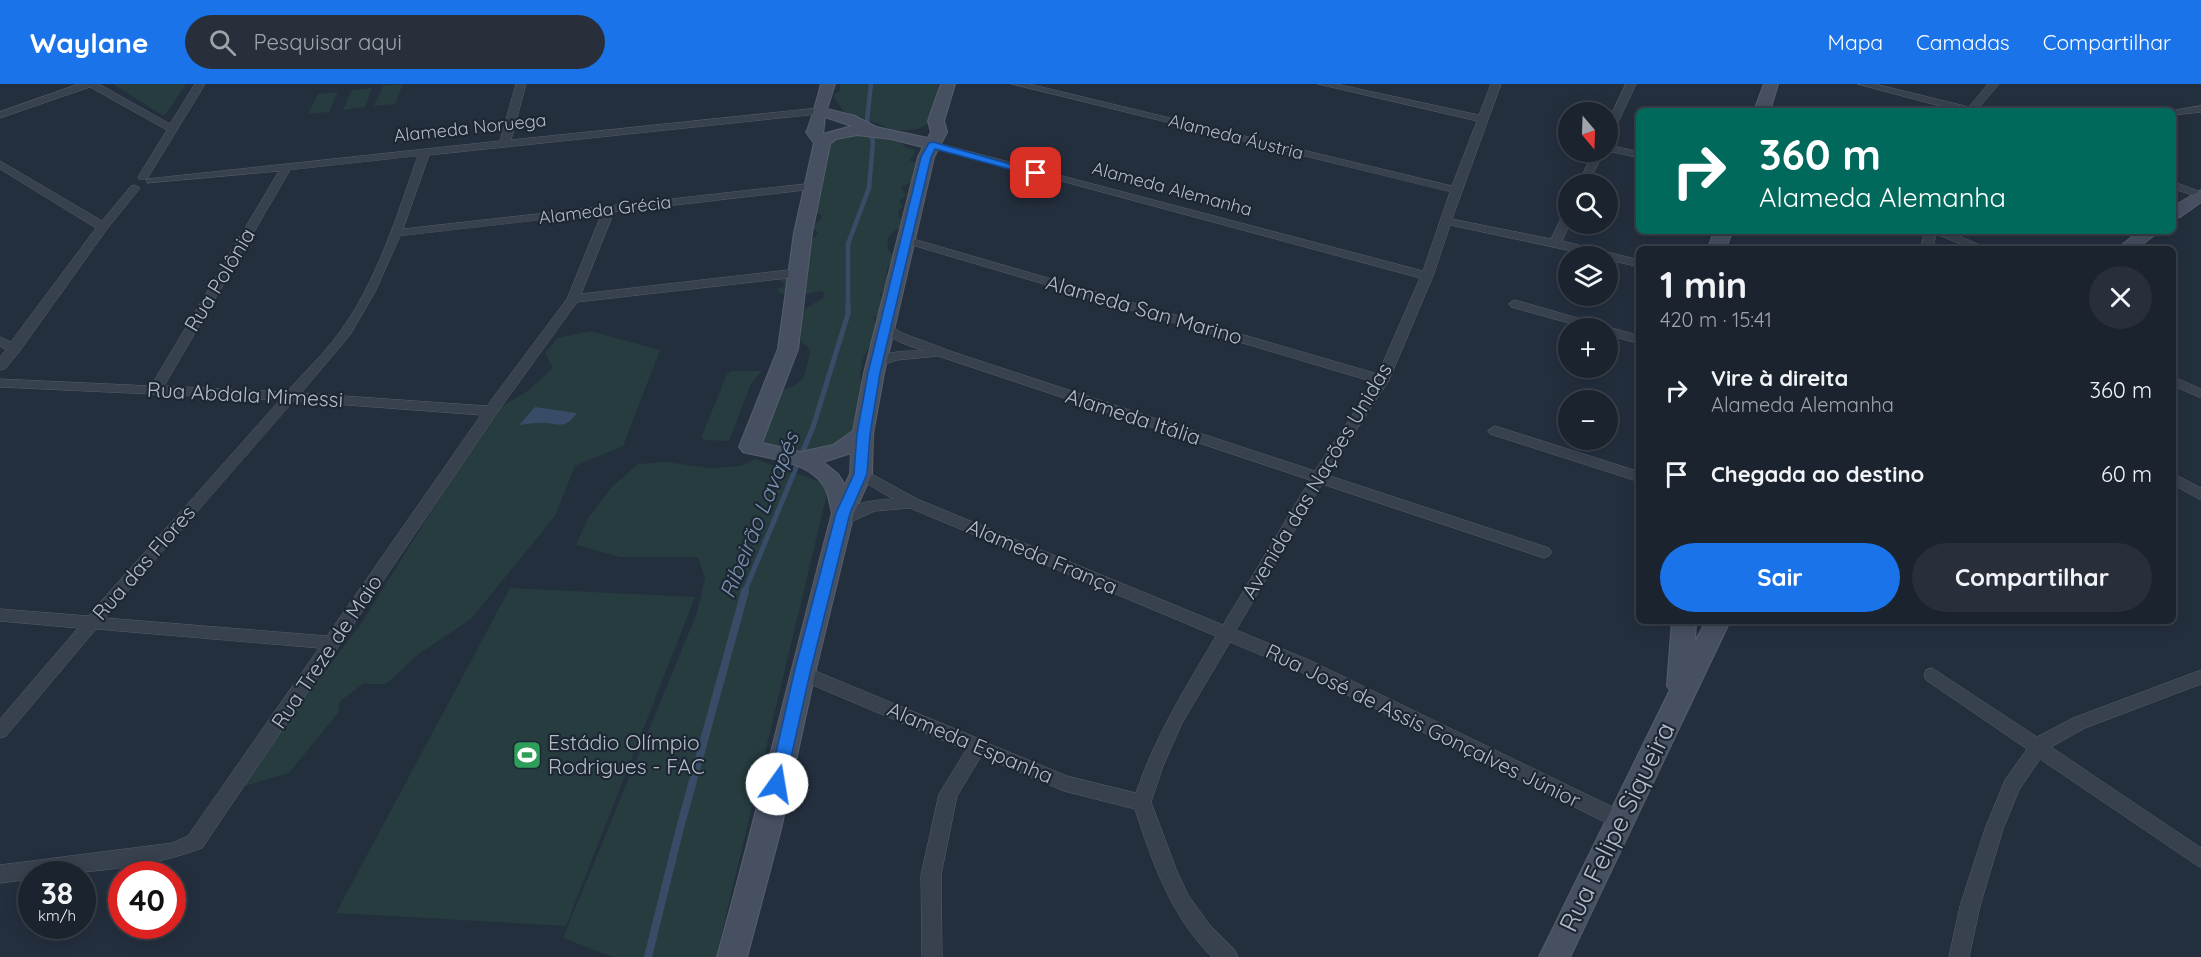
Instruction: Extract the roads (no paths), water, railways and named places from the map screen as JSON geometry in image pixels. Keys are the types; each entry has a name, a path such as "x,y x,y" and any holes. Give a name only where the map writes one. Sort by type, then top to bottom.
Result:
{"street":[{"path":"0,115 90,84 172,129"},
{"path":"0,366 103,227 135,188 128,188 126,185 130,181 147,179 172,129 200,84"},
{"path":"505,143 520,84"},
{"path":"822,143 814,132 818,128 828,84"},
{"path":"732,957 767,829 802,673 842,517 861,474 863,434 877,363 929,151 939,132 936,121 948,84"},
{"name":"Alameda Áustria","path":"1017,84 1456,190"},
{"path":"1323,84 1482,118"},
{"name":"Avenida das Nações Unidas","path":"1142,802 1154,766 1176,720 1225,633 1318,478 1382,380 1427,276 1496,84"},
{"path":"1618,112 1631,84"},
{"path":"1763,108 1771,84"},
{"path":"1863,84 1959,108"},
{"path":"1973,108 1982,95 1994,84"},
{"path":"2176,112 2201,109"},
{"name":"Alameda Noruega","path":"147,179 285,169 505,143 822,111 824,124 836,125 850,119 868,130"},
{"path":"842,517 836,488 820,470 802,459 750,447 788,349 797,273 822,143 826,137 834,134 868,130 901,135 920,132 936,121"},
{"path":"901,135 929,151"},
{"path":"1618,150 1636,154"},
{"name":"Alameda Alemanha","path":"929,151 1427,276"},
{"name":"Rua das Flores","path":"0,731 93,621 344,335 397,233 425,152"},
{"path":"0,164 103,227"},
{"name":"Rua Polônia","path":"155,390 285,169"},
{"name":"Alameda Grécia","path":"397,233 609,211 814,186"},
{"path":"2176,186 2201,195"},
{"path":"2176,212 2201,195"},
{"name":"Rua Treze de Maio","path":"0,874 172,851 195,842 491,411 573,299 609,211"},
{"path":"1446,221 1555,243 1636,263"},
{"path":"1555,243 1559,234"},
{"path":"1946,234 1976,246"},
{"path":"2130,246 2146,234"},
{"name":"Alameda San Marino","path":"906,240 1382,380"},
{"path":"573,299 797,273"},
{"path":"1515,304 1564,318"},
{"name":"Alameda Itália","path":"886,328 897,336 948,355 1544,552"},
{"path":"1618,334 1636,339"},
{"path":"0,340 14,349"},
{"name":"Alameda Itália","path":"877,363 887,358 906,355 948,355"},
{"path":"2176,382 2201,394"},
{"name":"Rua Abdala Mimessi","path":"0,383 290,396 491,411"},
{"path":"1495,431 1636,476"},
{"path":"802,459 843,450 863,434"},
{"name":"Alameda França","path":"861,474 912,503 1225,633"},
{"path":"2176,480 2201,495"},
{"path":"842,517 866,507 912,503"},
{"path":"0,615 93,621 333,643"},
{"path":"1679,697 1684,624"},
{"name":"Rua Felipe Siqueira","path":"1554,957 1716,624"},
{"name":"Rua José de Assis Gonçalves Júnior","path":"1225,633 1361,693 1620,820"},
{"name":"Alameda Espanha","path":"802,673 979,745 1064,783 1105,795 1142,802"},
{"path":"1932,675 2039,746 2201,860"},
{"path":"1959,957 1970,906 1994,829 2011,786 2039,746 2054,735 2079,723 2201,677"},
{"path":"932,957 930,951 931,875 945,805 948,794 979,745"},
{"path":"1142,802 1162,861 1184,908 1220,952 1228,957"}],"water":[{"path":"535,407 577,413 564,424 519,425"}],"waterway":[{"name":"Ribeirão Lavapés","path":"744,593 813,427 848,314 848,244 869,188 873,142 867,120 871,84"},
{"name":"Ribeirão Lavapés","path":"648,957 680,828 745,591"}],"place":[{"name":"Estádio Olímpio Rodrigues - FAC","path":"527,755"}]}
